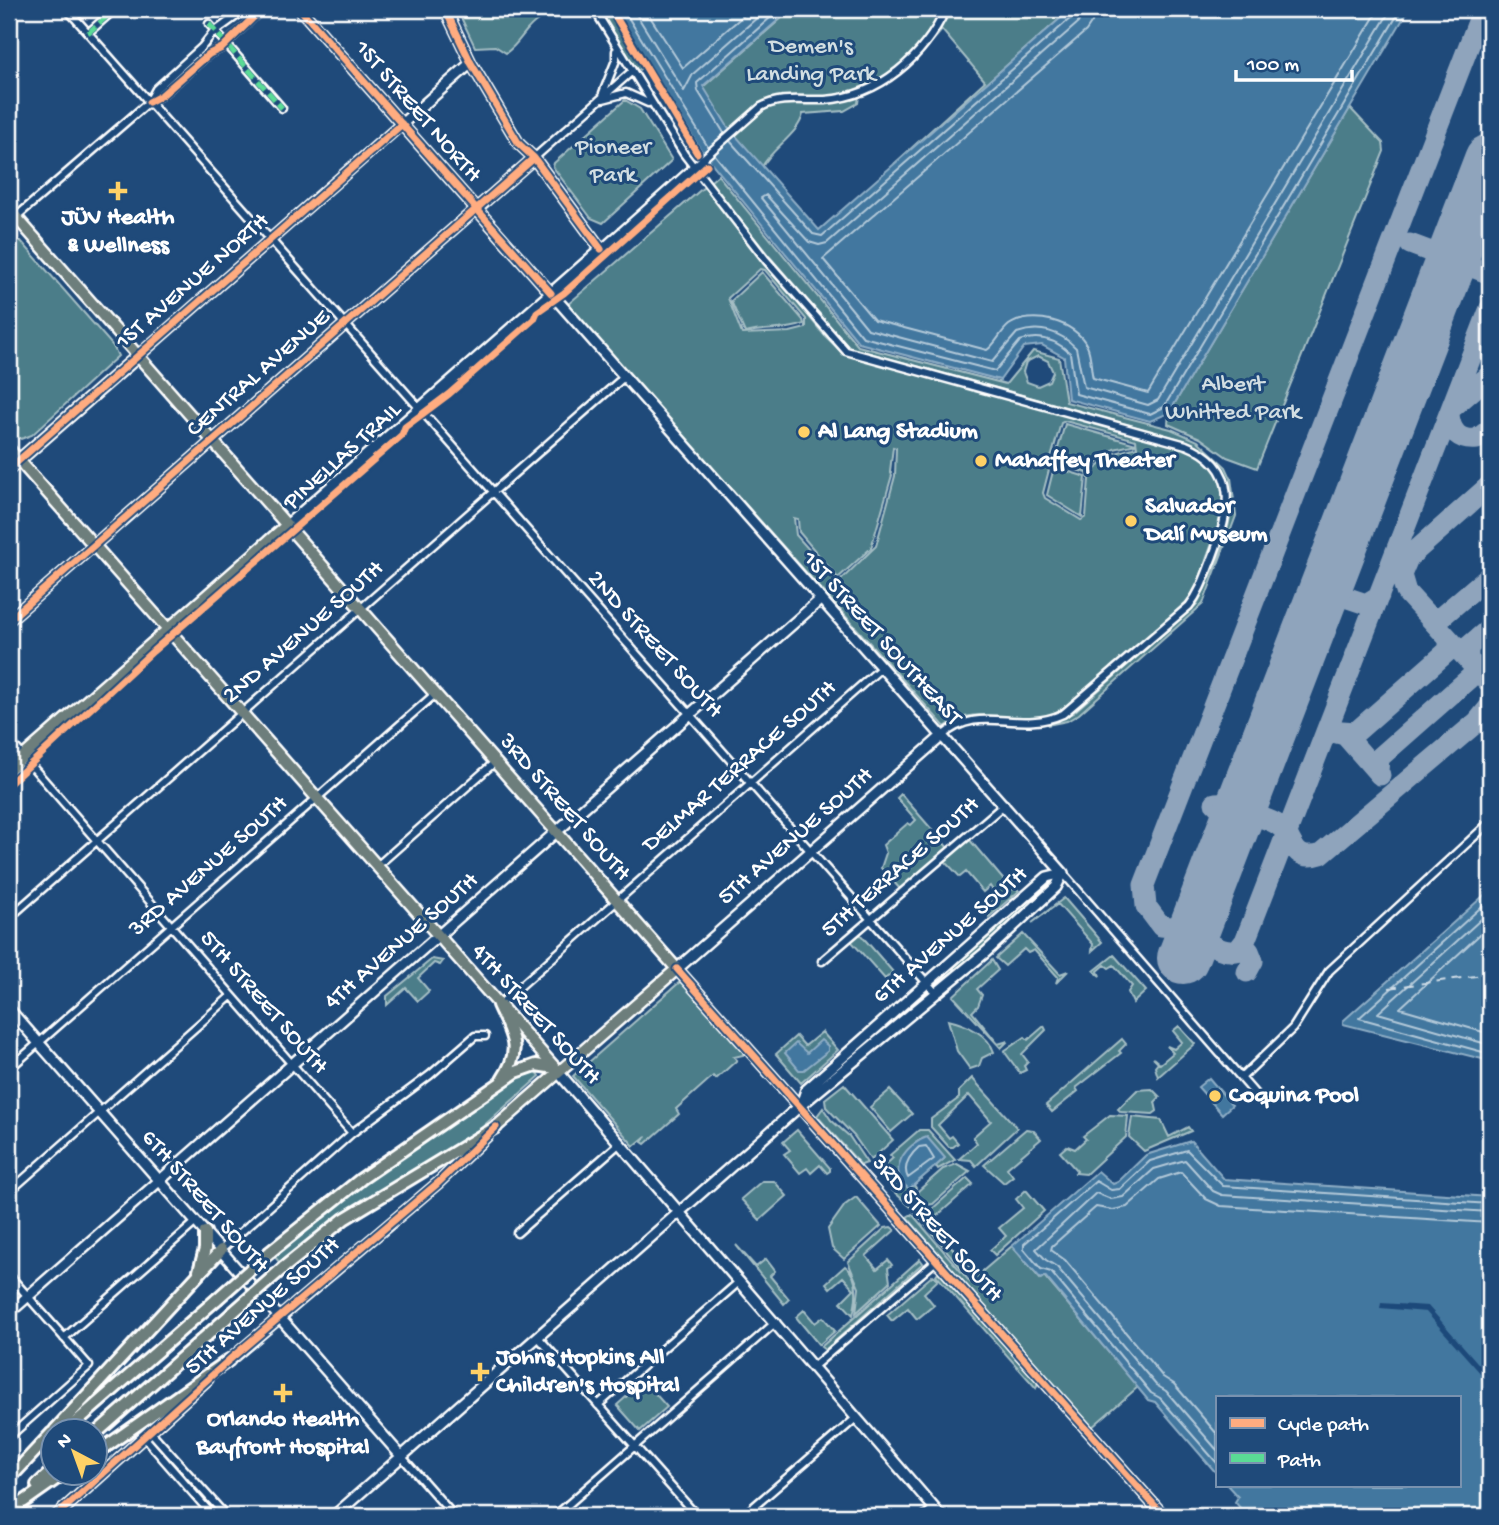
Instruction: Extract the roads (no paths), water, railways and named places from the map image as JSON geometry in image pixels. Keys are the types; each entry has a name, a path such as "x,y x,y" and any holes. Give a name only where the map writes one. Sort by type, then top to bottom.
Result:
{"highway":[{"path":"498,1005 515,1048 509,1068 498,1085"},
{"path":"83,1416 270,1252 379,1165 526,1066 557,1070"},
{"path":"108,1423 283,1268 344,1219 496,1127"},
{"path":"199,1272 205,1249 205,1232"},
{"path":"68,1416 221,1250"},
{"path":"108,1445 229,1360"},
{"path":"9,1481 38,1449"},
{"path":"9,1481 38,1456"},
{"path":"9,1511 38,1484"},
{"path":"9,1511 46,1486"}],"main road":[{"name":"3RD STREET SOUTH","path":"11,216 138,356 677,969"},
{"name":"1ST AVENUE NORTH","path":"9,469 138,356"},
{"name":"4TH STREET SOUTH","path":"9,449 557,1070"},
{"path":"9,769 287,525"},
{"name":"5TH AVENUE SOUTH","path":"496,1127 557,1070 677,969"}],"street":[{"name":"2ND STREET SOUTH","path":"67,9 935,992"},
{"path":"88,33 115,9"},
{"path":"149,102 156,89 215,31 246,9"},
{"path":"11,216 149,102 162,96 209,54 226,44 262,9"},
{"name":"1ST STREET NORTH","path":"300,9 476,209"},
{"path":"445,9 471,63 519,144 534,158 601,249"},
{"path":"594,9 631,72 693,166 766,260 846,351 1197,449 1214,463 1220,472 1228,499 1222,529 1193,601 1063,714 1025,724 977,718 955,725 942,736"},
{"path":"287,525 734,131 772,102 847,97 888,78 918,55 946,9"},
{"path":"209,24 282,108"},
{"name":"CENTRAL AVENUE","path":"598,101 614,69 616,47"},
{"name":"1ST AVENUE NORTH","path":"138,356 471,63"},
{"name":"CENTRAL AVENUE","path":"9,620 631,72"},
{"path":"598,101 626,93 653,106"},
{"name":"1ST STREET SOUTHEAST","path":"476,209 820,600 1004,804 1256,1095"},
{"name":"2ND AVENUE SOUTH","path":"9,918 624,377"},
{"name":"4TH AVENUE SOUTH","path":"9,1312 820,600"},
{"name":"DELMAR TERRACE SOUTH","path":"498,1005 881,668"},
{"name":"3RD AVENUE SOUTH","path":"9,1069 435,694"},
{"name":"5TH AVENUE SOUTH","path":"677,969 942,736"},
{"name":"5TH STREET SOUTH","path":"9,740 352,1133"},
{"path":"376,867 495,762"},
{"name":"5TH TERRACE SOUTH","path":"822,961 1004,804"},
{"path":"1241,1078 1293,1028 1329,971 1490,822"},
{"name":"6TH AVENUE SOUTH","path":"801,1105 806,1090 1047,877 1063,873"},
{"name":"6TH AVENUE SOUTH","path":"334,1516 801,1105 1034,908 1056,887 1063,873"},
{"name":"3RD STREET SOUTH","path":"677,969 801,1105 1164,1516"},
{"path":"9,1192 232,996"},
{"name":"6TH STREET SOUTH","path":"9,1009 454,1516"},
{"path":"221,1250 352,1133 430,1075 475,1036 485,1036"},
{"name":"4TH STREET SOUTH","path":"557,1070 941,1516"},
{"name":"5TH AVENUE SOUTH","path":"56,1516 229,1360 438,1183 496,1127"},
{"path":"517,1233 620,1143"},
{"path":"64,1338 196,1222"},
{"path":"814,1366 937,1260"},
{"path":"9,1275 89,1366 9,1437"},
{"path":"598,1405 740,1281"},
{"path":"555,1516 776,1322"},
{"path":"538,1337 697,1516"},
{"path":"743,1516 856,1418"},
{"path":"147,1434 214,1516"},
{"path":"147,1434 226,1516"},
{"path":"924,1516 934,1508"}],"water":[{"path":"615,9 791,9 703,86 728,127 819,230 1071,9 1409,9 1169,413 1150,421 1068,399 1064,357 1042,345 1024,347 1000,380 859,343 701,150"},
{"path":"1490,890 1490,1061 1343,1024 1343,1021"},
{"path":"821,1040 828,1046 828,1051 804,1070 799,1070 785,1053 796,1043 807,1053"},
{"name":"Coquina Pool","path":"1209,1078 1232,1105 1222,1114 1198,1087"},
{"path":"927,1137 945,1158 909,1189 899,1174 901,1159 912,1146"},
{"path":"1191,1141 1224,1179 1490,1197 1490,1506 1479,1516 1247,1516 1235,1502 1238,1497 1228,1486 1460,1486 1460,1396 1216,1396 1216,1473 1155,1402 1148,1400 1045,1276 1041,1279 1012,1246 1098,1171 1113,1184 1146,1155"}],"place":[{"name":"JÜV Health & Wellness","path":"118,191"},
{"name":"Al Lang Stadium","path":"804,432"},
{"name":"Mahaffey Theater","path":"981,461"},
{"name":"Salvador Dalí Museum","path":"1131,521"},
{"name":"Coquina Pool","path":"1215,1096"},
{"name":"Johns Hopkins All Children's Hospital","path":"480,1372"},
{"name":"Orlando Health Bayfront Hospital","path":"283,1393"}],"park label":[{"name":"Demen's Landing Park","path":"811,61"},
{"name":"Pioneer Park","path":"613,162"},
{"name":"Albert Whitted Park","path":"1233,399"}]}
